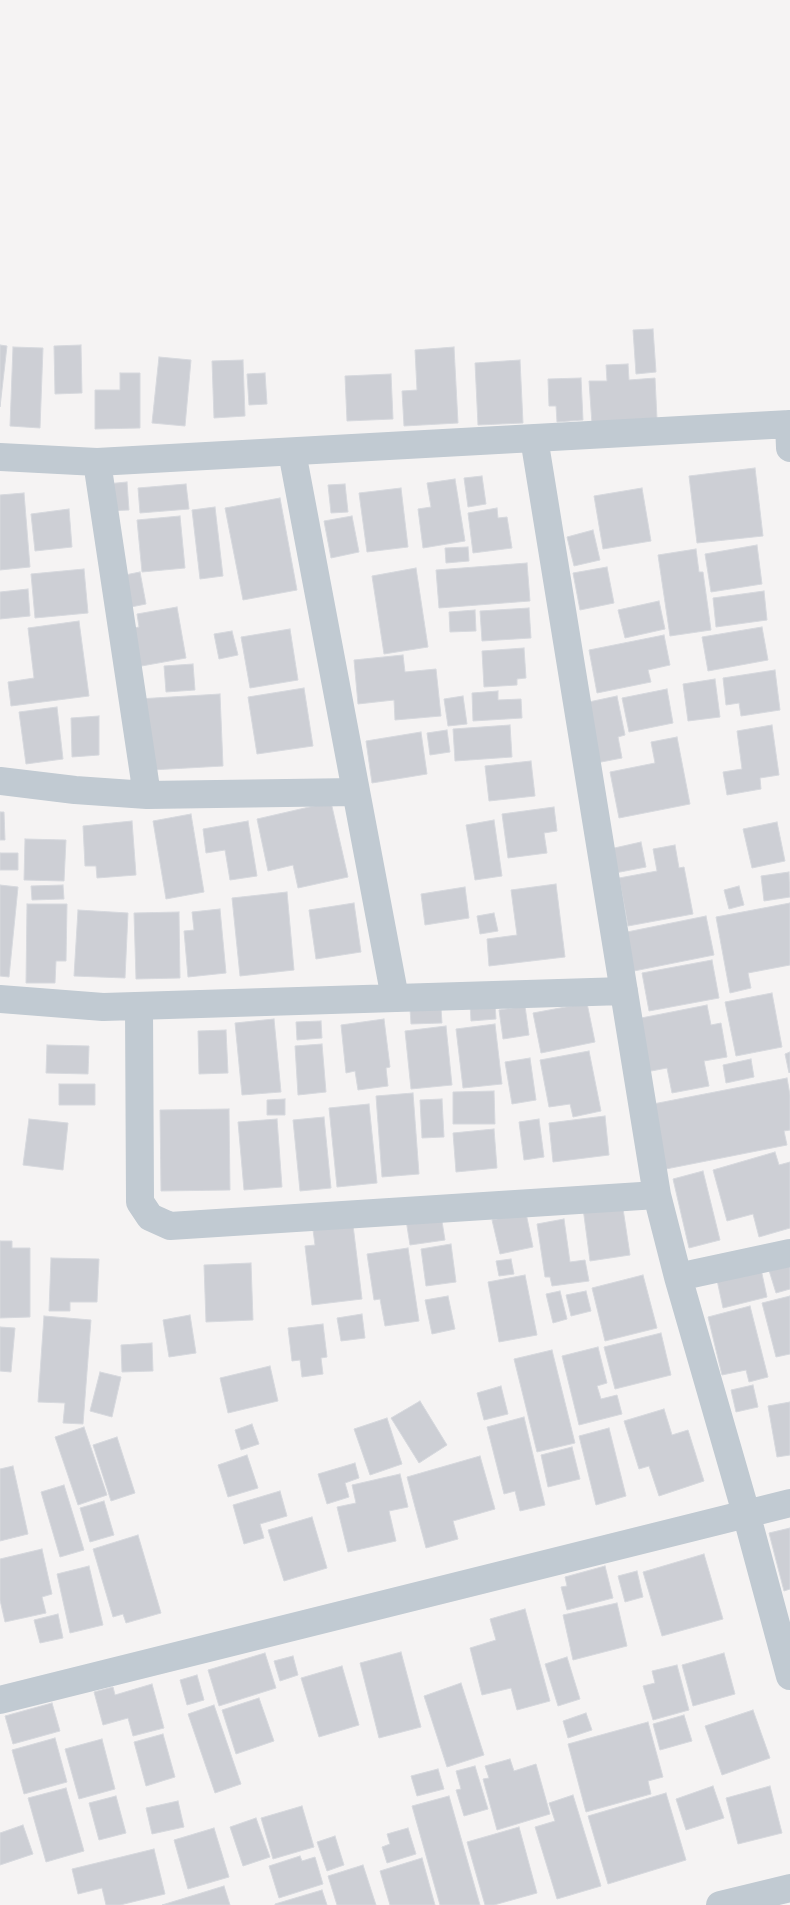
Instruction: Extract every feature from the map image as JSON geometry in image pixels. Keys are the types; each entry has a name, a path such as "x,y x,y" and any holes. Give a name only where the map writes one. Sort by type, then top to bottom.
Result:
{"street":[{"path":"0,458 97,462 534,438 790,432"},
{"path":"534,438 657,1195 678,1277 746,1513 790,1676"},
{"path":"292,452 395,998"},
{"path":"97,462 147,796"},
{"path":"0,781 147,796 356,792"},
{"path":"0,999 103,1007 624,991"},
{"path":"140,1006 140,1202 150,1217 170,1226 657,1195"},
{"path":"678,1277 790,1253"},
{"path":"0,1700 790,1502"},
{"path":"720,1905 790,1888"}],"building":[{"path":"653,329 656,372 636,374 633,330"},
{"path":"0,345 7,346 0,407"},
{"path":"81,345 82,393 55,394 54,346"},
{"path":"13,347 43,348 40,428 10,426"},
{"path":"454,347 458,423 404,426 402,391 417,390 415,350"},
{"path":"159,357 191,360 185,426 152,423"},
{"path":"243,360 245,416 214,418 212,361"},
{"path":"520,360 523,423 478,425 475,363"},
{"path":"628,364 629,380 655,378 657,419 592,424 589,381 607,381 606,365"},
{"path":"120,373 140,373 140,428 95,429 95,390 120,390"},
{"path":"265,373 267,404 249,405 247,374"},
{"path":"391,374 393,419 347,421 345,376"},
{"path":"581,378 583,420 557,422 556,406 549,406 548,379"},
{"path":"755,468 763,536 697,543 689,476"},
{"path":"482,476 486,504 468,507 464,478"},
{"path":"455,479 465,541 423,548 418,509 431,507 427,483"},
{"path":"127,482 129,510 107,511 106,484"},
{"path":"186,484 189,509 140,513 138,488"},
{"path":"345,484 348,512 331,513 328,485"},
{"path":"401,488 408,547 367,552 359,493"},
{"path":"642,488 651,541 603,549 594,496"},
{"path":"24,493 30,567 0,570 0,495"},
{"path":"280,498 297,590 243,600 225,508"},
{"path":"215,507 223,576 200,579 192,510"},
{"path":"497,508 498,518 507,517 512,548 473,553 468,513"},
{"path":"69,509 72,547 35,551 31,514"},
{"path":"180,516 185,568 142,572 137,520"},
{"path":"352,516 359,552 331,558 324,521"},
{"path":"593,530 600,560 574,566 567,537"},
{"path":"757,545 762,584 711,592 705,554"},
{"path":"468,547 469,561 446,563 445,548"},
{"path":"696,549 699,572 703,572 711,630 670,636 658,555"},
{"path":"527,563 530,601 439,608 436,570"},
{"path":"607,567 614,603 580,610 573,573"},
{"path":"416,568 428,647 384,654 372,576"},
{"path":"84,569 88,613 35,618 31,574"},
{"path":"140,572 146,604 121,609 115,577"},
{"path":"28,589 30,616 0,619 0,592"},
{"path":"764,591 767,620 716,627 713,598"},
{"path":"659,601 665,629 625,638 618,610"},
{"path":"177,607 186,658 136,667 129,629 139,627 137,614"},
{"path":"529,608 531,638 482,641 480,611"},
{"path":"475,610 476,631 450,632 449,612"},
{"path":"79,621 89,696 11,706 8,682 34,678 28,628"},
{"path":"762,627 768,660 708,671 702,637"},
{"path":"290,629 298,680 250,688 241,637"},
{"path":"232,631 238,655 219,659 214,634"},
{"path":"664,635 670,665 648,670 651,682 597,693 589,650"},
{"path":"524,648 526,678 517,679 517,685 484,687 482,651"},
{"path":"403,655 405,672 436,669 441,716 395,720 394,700 358,704 354,660"},
{"path":"193,664 195,690 166,692 164,666"},
{"path":"775,670 780,710 741,716 739,703 726,705 723,678"},
{"path":"715,679 720,717 688,721 683,684"},
{"path":"304,688 313,746 257,754 248,697"},
{"path":"667,689 673,723 629,732 622,698"},
{"path":"498,691 498,700 521,699 522,718 473,721 472,693"},
{"path":"220,694 223,766 151,770 138,699"},
{"path":"463,696 467,724 448,726 444,699"},
{"path":"617,696 625,735 618,737 622,758 596,763 584,703"},
{"path":"57,707 63,759 26,764 19,712"},
{"path":"99,716 99,755 72,757 71,718"},
{"path":"510,725 512,757 455,761 453,729"},
{"path":"772,725 779,775 760,778 761,789 727,795 723,772 742,769 737,731"},
{"path":"447,730 450,752 430,755 427,733"},
{"path":"421,732 427,774 372,783 366,741"},
{"path":"677,737 690,804 619,818 610,772 655,763 651,742"},
{"path":"531,761 535,796 489,801 485,766"},
{"path":"331,802 348,877 298,888 293,865 268,871 257,819"},
{"path":"554,807 557,831 544,833 547,853 508,858 502,814"},
{"path":"0,812 4,812 5,840 0,840"},
{"path":"191,814 204,892 166,899 153,821"},
{"path":"494,820 502,876 475,880 466,825"},
{"path":"132,821 136,875 97,878 96,866 85,866 83,826"},
{"path":"248,821 257,876 230,880 225,850 206,853 203,829"},
{"path":"777,822 785,861 752,868 743,829"},
{"path":"25,839 66,840 64,881 24,880"},
{"path":"641,842 646,867 615,873 610,849"},
{"path":"675,845 679,868 684,867 693,914 628,926 619,878 657,871 653,849"},
{"path":"0,853 18,853 18,870 0,870"},
{"path":"789,872 790,897 764,901 761,876"},
{"path":"556,884 565,957 489,966 487,939 517,935 511,890"},
{"path":"0,885 18,887 9,977 0,976"},
{"path":"63,885 64,899 32,900 31,886"},
{"path":"739,886 744,905 729,909 724,890"},
{"path":"465,887 469,918 425,925 421,894"},
{"path":"287,892 294,970 240,976 232,898"},
{"path":"354,903 361,952 316,959 309,910"},
{"path":"790,903 790,965 748,973 751,988 730,993 716,917"},
{"path":"27,904 67,904 66,961 56,961 55,983 26,983"},
{"path":"220,909 226,973 188,977 184,931 194,930 192,912"},
{"path":"78,910 128,913 125,978 74,976"},
{"path":"179,912 180,978 136,979 134,913"},
{"path":"494,913 498,931 480,934 477,916"},
{"path":"706,916 714,955 629,972 622,933"},
{"path":"712,960 719,998 649,1011 642,973"},
{"path":"772,993 782,1047 736,1056 725,1002"},
{"path":"495,1003 496,1019 471,1021 470,1004"},
{"path":"587,1003 595,1042 541,1053 533,1013"},
{"path":"707,1005 711,1025 721,1023 727,1057 704,1061 709,1086 672,1093 667,1068 646,1072 636,1019"},
{"path":"525,1006 529,1035 503,1039 499,1010"},
{"path":"441,1008 442,1023 411,1024 410,1009"},
{"path":"274,1019 281,1092 242,1095 235,1023"},
{"path":"384,1019 390,1067 386,1068 388,1086 358,1090 355,1071 346,1073 341,1025"},
{"path":"321,1021 322,1038 297,1040 296,1022"},
{"path":"495,1024 502,1084 463,1088 456,1029"},
{"path":"446,1026 452,1085 411,1089 405,1031"},
{"path":"226,1030 228,1073 199,1074 198,1031"},
{"path":"322,1044 326,1092 298,1095 295,1046"},
{"path":"47,1045 89,1046 88,1074 46,1073"},
{"path":"589,1051 601,1111 573,1117 570,1104 549,1107 540,1060"},
{"path":"790,1052 790,1072 789,1073 785,1054"},
{"path":"530,1058 536,1100 512,1104 505,1062"},
{"path":"751,1059 754,1077 726,1083 723,1065"},
{"path":"787,1078 790,1095 790,1130 784,1131 787,1145 666,1169 653,1104"},
{"path":"59,1084 95,1084 95,1105 59,1105"},
{"path":"494,1091 495,1124 453,1124 453,1092"},
{"path":"413,1093 419,1174 382,1177 376,1096"},
{"path":"285,1099 285,1115 267,1115 267,1100"},
{"path":"442,1099 444,1137 422,1138 420,1100"},
{"path":"369,1104 377,1183 337,1187 329,1108"},
{"path":"229,1109 230,1190 161,1191 160,1110"},
{"path":"605,1116 609,1155 553,1162 549,1123"},
{"path":"324,1117 331,1188 300,1191 293,1120"},
{"path":"29,1119 68,1123 63,1170 23,1165"},
{"path":"277,1119 282,1187 244,1190 238,1122"},
{"path":"539,1119 544,1157 524,1160 519,1122"},
{"path":"494,1129 497,1168 456,1172 453,1133"},
{"path":"775,1152 779,1165 790,1162 790,1228 759,1237 753,1214 727,1221 713,1170"},
{"path":"703,1171 720,1240 689,1248 673,1179"},
{"path":"622,1202 630,1255 590,1261 583,1208"},
{"path":"526,1213 533,1247 500,1254 492,1220"},
{"path":"441,1215 445,1240 410,1245 406,1220"},
{"path":"564,1219 570,1262 585,1260 589,1281 552,1286 550,1277 545,1277 537,1224"},
{"path":"353,1225 362,1299 312,1305 305,1246 315,1245 313,1230"},
{"path":"0,1241 12,1241 12,1248 30,1248 30,1317 0,1318"},
{"path":"451,1244 456,1282 426,1286 421,1249"},
{"path":"408,1248 419,1321 385,1326 380,1299 374,1300 367,1254"},
{"path":"51,1258 99,1259 97,1302 70,1302 70,1311 49,1311"},
{"path":"511,1259 514,1274 499,1276 496,1261"},
{"path":"790,1262 790,1289 776,1293 767,1264"},
{"path":"251,1263 253,1320 206,1322 204,1265"},
{"path":"761,1269 767,1297 723,1308 717,1280"},
{"path":"525,1275 537,1335 499,1342 488,1282"},
{"path":"643,1275 657,1328 605,1341 592,1288"},
{"path":"560,1291 567,1319 553,1323 546,1294"},
{"path":"586,1291 591,1311 571,1316 566,1295"},
{"path":"448,1296 455,1329 432,1334 425,1300"},
{"path":"790,1296 790,1354 776,1357 762,1303"},
{"path":"750,1306 768,1377 749,1382 746,1370 722,1375 708,1317"},
{"path":"362,1314 365,1338 341,1341 337,1318"},
{"path":"190,1315 196,1353 169,1357 163,1320"},
{"path":"44,1316 91,1320 83,1424 63,1423 65,1403 38,1402"},
{"path":"323,1324 327,1357 321,1358 323,1374 302,1377 300,1360 292,1361 288,1328"},
{"path":"0,1327 15,1328 11,1372 0,1371"},
{"path":"661,1333 671,1375 615,1389 604,1347"},
{"path":"152,1343 153,1371 122,1372 121,1345"},
{"path":"598,1347 607,1383 597,1386 601,1399 617,1395 622,1414 579,1425 562,1356"},
{"path":"552,1350 575,1443 537,1452 514,1359"},
{"path":"270,1366 278,1401 228,1413 220,1378"},
{"path":"100,1372 121,1377 112,1417 90,1411"},
{"path":"753,1385 758,1407 736,1412 731,1390"},
{"path":"501,1386 508,1414 484,1420 477,1393"},
{"path":"420,1401 447,1445 419,1463 391,1418"},
{"path":"790,1402 790,1455 777,1457 768,1406"},
{"path":"664,1409 672,1435 688,1430 704,1481 659,1496 649,1466 639,1469 624,1421"},
{"path":"524,1417 545,1505 520,1511 515,1491 504,1494 487,1427"},
{"path":"387,1418 402,1464 370,1475 354,1429"},
{"path":"252,1424 259,1444 241,1450 235,1430"},
{"path":"84,1427 107,1495 78,1505 55,1437"},
{"path":"609,1428 626,1496 596,1505 579,1436"},
{"path":"117,1437 135,1493 111,1501 93,1445"},
{"path":"572,1447 580,1479 548,1487 541,1455"},
{"path":"247,1455 258,1488 228,1497 218,1465"},
{"path":"480,1456 495,1509 453,1521 458,1539 426,1548 407,1477"},
{"path":"355,1463 359,1478 345,1483 349,1497 327,1504 318,1474"},
{"path":"13,1466 28,1534 0,1541 0,1469"},
{"path":"400,1474 408,1507 389,1511 396,1541 348,1552 337,1507 356,1503 352,1485"},
{"path":"64,1485 84,1550 60,1557 41,1492"},
{"path":"280,1491 287,1516 260,1524 264,1538 244,1544 233,1505"},
{"path":"104,1501 114,1535 90,1542 80,1508"},
{"path":"312,1517 327,1568 284,1581 268,1530"},
{"path":"790,1528 790,1589 784,1591 769,1533"},
{"path":"138,1535 161,1613 126,1623 123,1614 113,1617 93,1549"},
{"path":"42,1549 52,1594 42,1597 46,1613 5,1622 0,1600 0,1559"},
{"path":"704,1554 723,1619 662,1636 643,1572"},
{"path":"89,1566 103,1625 70,1633 57,1574"},
{"path":"605,1566 613,1598 567,1610 561,1587 567,1586 565,1577"},
{"path":"637,1571 643,1597 625,1602 618,1576"},
{"path":"617,1603 627,1646 573,1660 563,1615"},
{"path":"525,1609 550,1701 517,1710 511,1688 482,1695 470,1648 496,1640 490,1619"},
{"path":"58,1614 63,1638 40,1643 34,1620"},
{"path":"401,1652 421,1727 379,1738 360,1663"},
{"path":"265,1653 276,1688 219,1706 208,1670"},
{"path":"724,1653 735,1694 693,1706 682,1665"},
{"path":"293,1656 298,1675 280,1681 274,1661"},
{"path":"567,1657 580,1699 558,1706 545,1664"},
{"path":"677,1665 689,1710 653,1720 643,1686 655,1683 652,1671"},
{"path":"342,1666 359,1725 319,1737 301,1678"},
{"path":"197,1675 204,1700 187,1705 180,1680"},
{"path":"461,1683 484,1755 447,1767 424,1696"},
{"path":"152,1684 164,1728 133,1736 128,1718 103,1725 94,1692 113,1687 115,1695"},
{"path":"259,1698 274,1741 236,1754 222,1710"},
{"path":"52,1703 60,1731 13,1744 5,1716"},
{"path":"214,1705 241,1784 215,1793 188,1714"},
{"path":"753,1710 770,1758 722,1775 705,1726"},
{"path":"586,1713 592,1730 568,1738 563,1721"},
{"path":"684,1715 692,1741 660,1750 653,1724"},
{"path":"648,1722 663,1777 648,1781 651,1794 586,1812 568,1744"},
{"path":"163,1734 175,1777 146,1786 134,1742"},
{"path":"55,1738 67,1782 24,1794 12,1750"},
{"path":"102,1739 115,1789 79,1799 65,1749"},
{"path":"510,1759 514,1771 536,1764 550,1814 497,1830 483,1779 489,1778 485,1766"},
{"path":"475,1766 488,1809 464,1816 456,1790 461,1789 456,1771"},
{"path":"438,1769 444,1789 417,1796 411,1776"},
{"path":"713,1786 724,1818 686,1830 676,1799"},
{"path":"770,1786 782,1833 738,1844 726,1798"},
{"path":"66,1788 84,1851 46,1862 28,1798"},
{"path":"666,1793 686,1860 608,1884 588,1816"},
{"path":"573,1795 601,1886 557,1899 535,1827 555,1821 549,1803"},
{"path":"116,1796 126,1833 99,1840 89,1803"},
{"path":"449,1796 480,1905 440,1905 412,1806"},
{"path":"178,1801 184,1827 152,1834 146,1808"},
{"path":"302,1806 314,1847 273,1859 261,1818"},
{"path":"256,1818 270,1857 243,1866 230,1827"},
{"path":"23,1825 33,1854 0,1865 0,1833"},
{"path":"519,1827 537,1893 494,1905 485,1905 467,1842"},
{"path":"214,1828 229,1877 188,1889 174,1840"},
{"path":"408,1828 416,1854 387,1863 382,1847 390,1844 387,1834"},
{"path":"335,1836 344,1865 327,1871 317,1842"},
{"path":"154,1849 165,1894 120,1905 106,1905 102,1888 78,1894 72,1869"},
{"path":"300,1856 302,1861 315,1857 323,1884 279,1898 269,1866"},
{"path":"422,1858 435,1905 390,1905 380,1871"},
{"path":"363,1865 376,1905 337,1905 328,1876"},
{"path":"224,1886 230,1905 162,1905"},
{"path":"322,1890 327,1905 275,1905 275,1904"}]}
